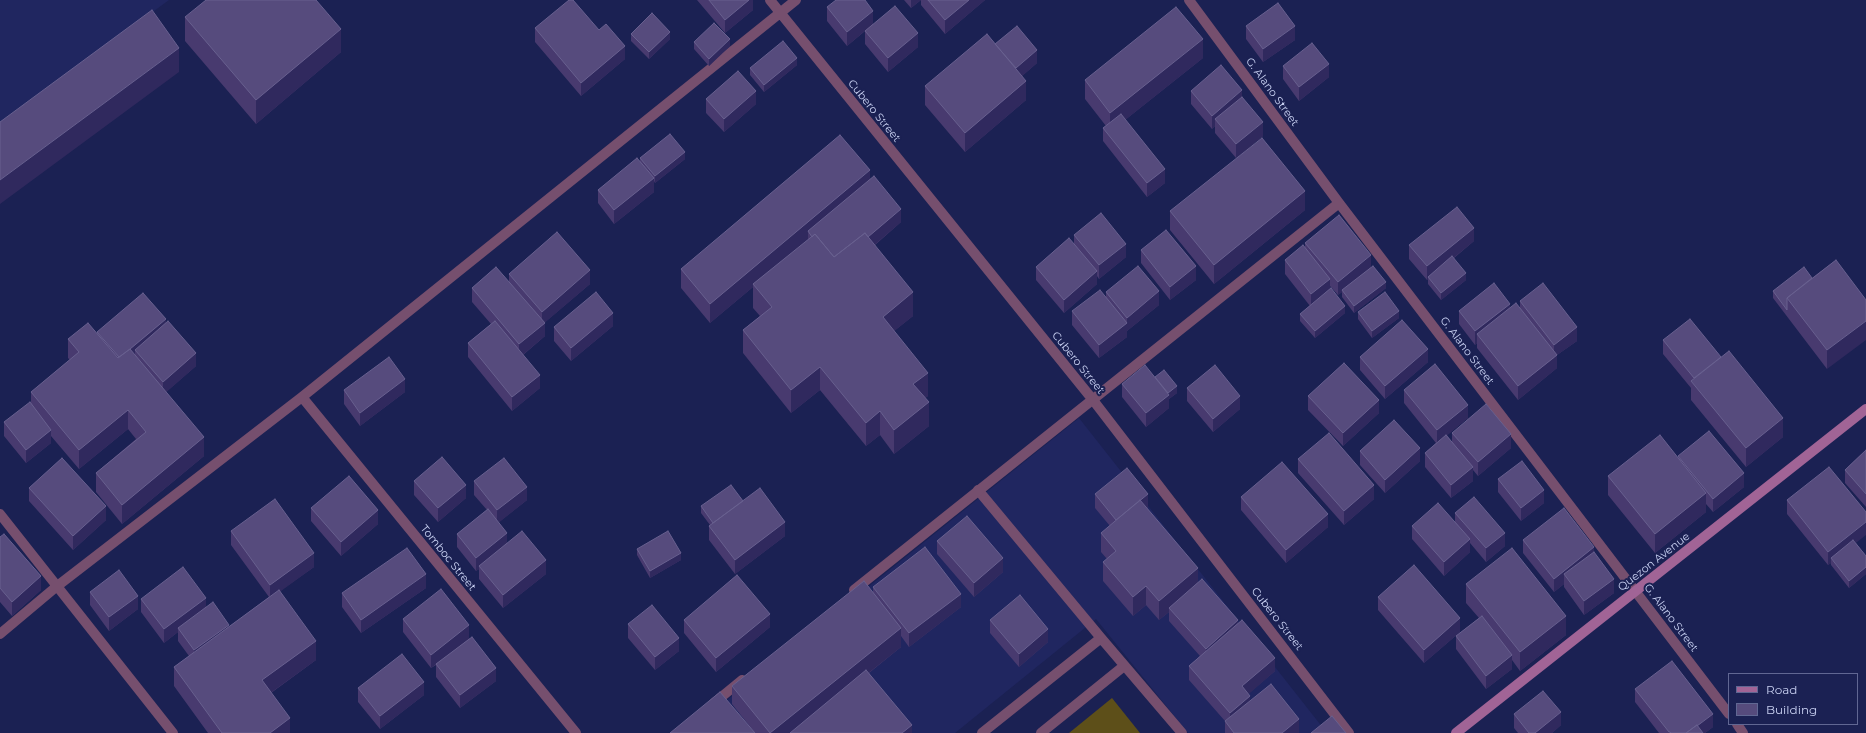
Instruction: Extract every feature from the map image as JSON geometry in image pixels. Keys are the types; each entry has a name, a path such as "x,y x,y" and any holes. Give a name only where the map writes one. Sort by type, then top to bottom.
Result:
{"street":[{"name":"Cubero Street","path":"770,0 1093,400 1349,733"},
{"path":"0,634 56,587 302,397 796,0"},
{"name":"G. Alano Street","path":"1189,0 1339,203 1728,713"},
{"path":"849,594 1339,203"},
{"name":"Tomboc Street","path":"302,397 576,733"},
{"name":"Quezon Avenue","path":"1456,733 1866,409"},
{"path":"978,490 1100,638 1182,733"},
{"path":"0,514 56,587 173,733"},
{"path":"982,733 1100,638"},
{"path":"1041,733 1124,666"},
{"path":"707,708 750,673"}],"shaded area":[{"path":"0,0 169,0 0,124"},
{"path":"1079,418 1327,733 1188,733 1096,619 955,733 686,733"},
{"path":"1112,698 1140,733 1069,733"}],"building":[{"path":"206,0 316,0 341,29 256,100 185,17"},
{"path":"569,0 573,0 599,30 606,24 625,46 581,83 535,28"},
{"path":"709,0 749,0 725,20"},
{"path":"836,0 865,0 873,11 847,32 827,7"},
{"path":"928,0 969,0 945,20"},
{"path":"1278,3 1295,26 1263,49 1246,26"},
{"path":"895,6 918,33 888,58 865,31"},
{"path":"1176,7 1203,39 1110,113 1085,80"},
{"path":"152,10 179,48 0,180 0,122"},
{"path":"652,13 670,32 649,52 631,34"},
{"path":"714,23 730,39 709,59 694,42"},
{"path":"1017,26 1037,50 1016,68 995,44"},
{"path":"987,34 1026,81 965,133 925,86"},
{"path":"783,41 797,58 764,85 750,68"},
{"path":"1312,43 1329,64 1299,87 1283,66"},
{"path":"1221,65 1242,90 1212,116 1191,91"},
{"path":"738,71 756,91 724,119 706,99"},
{"path":"1242,97 1263,122 1236,144 1215,119"},
{"path":"1121,114 1165,169 1147,183 1103,128"},
{"path":"670,134 685,152 655,176 640,158"},
{"path":"840,135 870,170 710,304 681,269"},
{"path":"1262,138 1305,191 1214,265 1170,211"},
{"path":"637,158 654,178 614,210 598,190"},
{"path":"874,176 901,209 868,237 865,233 834,257 815,234 812,237 808,231"},
{"path":"1457,207 1474,228 1427,266 1409,245"},
{"path":"1101,213 1126,244 1099,265 1074,235"},
{"path":"1339,215 1371,255 1338,282 1305,243"},
{"path":"1166,230 1196,266 1170,287 1141,250"},
{"path":"557,232 590,270 542,312 509,274"},
{"path":"865,233 913,292 883,317 928,373 913,384 929,402 894,430 880,411 866,423 820,367 791,390 743,330 772,307 753,284 815,234 834,257"},
{"path":"1069,238 1097,271 1064,300 1036,267"},
{"path":"1303,245 1330,279 1311,294 1285,260"},
{"path":"1452,256 1466,273 1441,293 1428,277"},
{"path":"1836,260 1866,300 1866,321 1827,350 1787,298"},
{"path":"1138,266 1159,291 1127,318 1106,292"},
{"path":"1373,266 1386,282 1354,306 1342,290"},
{"path":"496,267 545,323 519,344 472,288"},
{"path":"1804,267 1812,278 1787,298 1787,310 1773,291"},
{"path":"1494,283 1510,304 1475,331 1459,311"},
{"path":"1543,283 1577,327 1554,345 1520,301"},
{"path":"1331,288 1345,306 1315,331 1300,314"},
{"path":"1100,290 1127,323 1099,345 1072,311"},
{"path":"596,292 613,313 571,348 554,327"},
{"path":"1385,292 1399,311 1372,331 1358,312"},
{"path":"143,293 166,319 119,357 97,332"},
{"path":"1516,303 1557,355 1518,386 1477,334"},
{"path":"1690,319 1721,357 1694,378 1663,340"},
{"path":"1402,320 1428,349 1385,386 1360,357"},
{"path":"168,321 196,353 163,382 135,350"},
{"path":"495,321 540,375 512,397 468,343"},
{"path":"88,323 118,358 130,349 204,437 122,505 96,473 146,432 128,410 79,450 31,392 79,352 68,339"},
{"path":"1729,351 1783,418 1746,448 1691,381"},
{"path":"389,357 405,379 360,413 344,390"},
{"path":"1344,363 1379,400 1343,433 1308,396"},
{"path":"1435,364 1468,405 1437,430 1404,390"},
{"path":"1145,365 1169,395 1146,413 1122,384"},
{"path":"1215,365 1240,396 1213,419 1187,388"},
{"path":"1164,370 1177,386 1168,393 1155,377"},
{"path":"30,402 51,430 26,450 4,422"},
{"path":"1486,404 1511,434 1478,462 1452,433"},
{"path":"1394,420 1420,448 1385,480 1360,451"},
{"path":"1709,431 1744,473 1713,499 1678,456"},
{"path":"1329,433 1374,485 1344,511 1298,459"},
{"path":"1446,435 1473,467 1451,485 1425,453"},
{"path":"1660,435 1706,493 1655,534 1608,476"},
{"path":"1866,450 1866,494 1845,470"},
{"path":"442,457 466,485 438,508 414,481"},
{"path":"62,458 106,506 73,536 29,488"},
{"path":"504,458 527,487 497,510 474,481"},
{"path":"1522,461 1544,490 1521,508 1498,479"},
{"path":"1282,462 1328,514 1286,550 1241,497"},
{"path":"1829,467 1866,512 1866,522 1828,552 1787,500"},
{"path":"1127,468 1148,494 1116,520 1095,494"},
{"path":"349,476 378,510 341,542 311,508"},
{"path":"731,485 743,501 713,523 701,506"},
{"path":"760,488 785,522 735,560 709,526"},
{"path":"1474,497 1505,533 1486,548 1455,513"},
{"path":"275,499 314,553 270,585 231,531"},
{"path":"1140,500 1198,568 1159,601 1146,586 1133,597 1103,562 1116,551 1101,533"},
{"path":"1438,503 1470,539 1444,562 1412,526"},
{"path":"1564,508 1594,547 1554,579 1523,540"},
{"path":"488,509 507,533 476,558 457,534"},
{"path":"967,516 1003,558 974,583 937,541"},
{"path":"522,531 546,560 503,595 479,566"},
{"path":"668,531 681,553 650,571 637,549"},
{"path":"4,534 41,576 12,602 0,588 0,537"},
{"path":"1853,540 1866,556 1866,567 1849,581 1831,558"},
{"path":"925,547 961,594 909,633 873,587"},
{"path":"407,548 426,574 361,620 342,593"},
{"path":"1512,548 1566,616 1520,652 1466,584"},
{"path":"1594,552 1614,579 1584,601 1564,574"},
{"path":"1414,565 1460,618 1424,650 1378,597"},
{"path":"183,567 206,598 164,629 141,599"},
{"path":"119,570 138,596 109,617 90,592"},
{"path":"737,575 770,614 716,658 684,620"},
{"path":"1202,579 1238,620 1206,649 1169,608"},
{"path":"864,581 901,628 770,733 732,686"},
{"path":"441,589 469,625 431,655 403,619"},
{"path":"279,590 316,641 262,680 290,718 270,733 222,733 174,667"},
{"path":"1020,595 1048,629 1019,654 990,620"},
{"path":"213,602 229,625 194,650 178,628"},
{"path":"652,605 679,638 655,657 628,624"},
{"path":"1482,616 1512,655 1486,676 1456,636"},
{"path":"1242,620 1275,658 1242,686 1250,696 1230,713 1189,666"},
{"path":"472,637 496,668 460,695 436,664"},
{"path":"402,654 424,682 380,716 358,688"},
{"path":"1672,661 1713,714 1686,733 1669,732 1635,689"},
{"path":"866,670 912,725 902,733 790,733"},
{"path":"1271,684 1299,719 1282,733 1234,733 1225,721"},
{"path":"1543,691 1561,712 1535,733 1529,733 1514,714"},
{"path":"720,692 755,733 670,733"},
{"path":"1332,716 1346,733 1311,733"},
{"path":"1697,725 1703,733 1686,733"}]}
